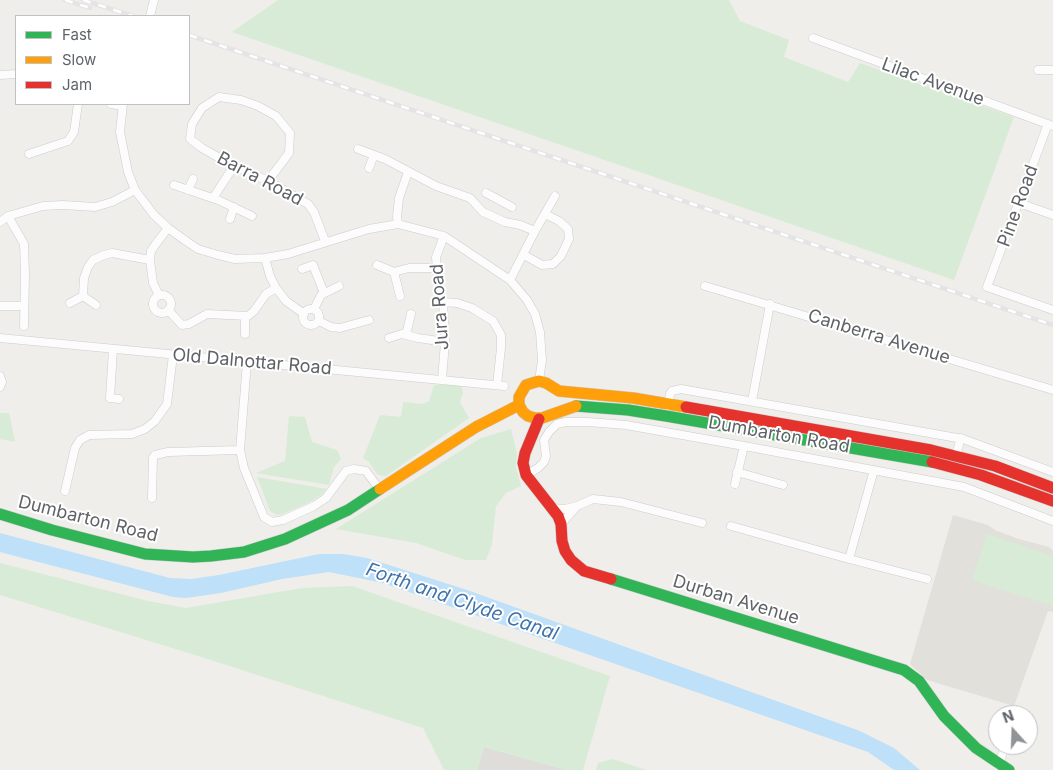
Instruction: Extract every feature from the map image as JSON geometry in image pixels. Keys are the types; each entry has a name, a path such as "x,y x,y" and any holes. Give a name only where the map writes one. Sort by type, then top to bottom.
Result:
{"main road":[{"name":"Dumbarton Road","path":"539,381 559,391 633,398 956,456 995,466 1053,488"},
{"path":"539,381 529,383 524,387 520,394 520,405 523,412 528,416 544,417"},
{"path":"526,475 523,463 525,453 544,417 554,410 556,395 552,388"},
{"name":"Dumbarton Road","path":"0,514 52,530 145,554 175,557 211,556 244,552 285,539 334,517 380,490 476,427 520,405"},
{"name":"Dumbarton Road","path":"544,417 580,405 666,416 928,461 981,475 1053,501"},
{"name":"Durban Avenue","path":"526,475 558,516 565,551 571,560 584,571 904,670 919,681 955,728 980,752 1004,767"}],"street":[{"path":"150,15 154,0"},
{"name":"Lilac Avenue","path":"812,38 1050,125"},
{"path":"1038,70 1053,70"},
{"path":"0,74 15,74"},
{"name":"Barra Road","path":"268,181 289,153 290,133 276,116 258,106 241,100 219,97 202,108 192,124 190,139 234,166 268,181 308,204 314,212 325,242"},
{"path":"29,154 68,141 74,132 78,105"},
{"path":"122,105 120,132 128,172 136,190 154,215 168,228 198,249 235,259 265,258 288,254 369,229 398,224 444,236 510,280 527,300 538,324 542,360 539,381"},
{"name":"Pine Road","path":"1050,125 987,287 1053,310"},
{"path":"358,149 436,186 470,198 483,212 505,222 535,231"},
{"path":"369,168 374,155"},
{"path":"213,198 234,166"},
{"path":"398,224 397,217 400,198 408,172"},
{"path":"188,190 193,179"},
{"path":"174,185 213,198 252,216"},
{"path":"0,222 8,216 43,206 95,207 112,202 136,190"},
{"path":"486,193 512,207"},
{"path":"510,280 555,196"},
{"path":"492,216 499,200"},
{"path":"1019,202 1053,215"},
{"path":"230,219 234,207"},
{"path":"524,255 542,265 553,264 561,256 569,238 568,229 559,221 545,214"},
{"path":"8,216 24,244 24,326"},
{"path":"159,295 154,283 150,260 151,250 168,228"},
{"name":"Jura Road","path":"442,380 445,342 443,302 438,282 436,256 444,236"},
{"path":"83,296 84,278 88,267 93,260 104,254 112,253 150,260"},
{"path":"265,258 270,276 276,288 286,301 304,314"},
{"path":"302,269 314,265 324,293"},
{"path":"377,265 394,272 409,268 437,268"},
{"path":"394,272 400,296"},
{"path":"314,309 318,298 339,286"},
{"name":"Canberra Avenue","path":"705,286 1053,390"},
{"path":"168,310 182,324 190,324 207,314 245,316 254,311 266,294 276,288"},
{"path":"159,295 169,299 171,305 168,310 162,312 156,310 153,302 156,296 159,295"},
{"path":"70,303 83,296"},
{"path":"83,296 96,305"},
{"name":"Old Dalnottar Road","path":"0,338 500,385 501,335 493,321 472,308 443,302"},
{"path":"752,401 770,304"},
{"path":"0,306 24,306"},
{"path":"314,309 320,315 319,321 313,326 307,325 303,320 304,314 308,310 314,309"},
{"path":"406,335 411,314"},
{"path":"245,316 245,334"},
{"path":"319,321 331,327 340,328 369,320"},
{"path":"389,338 402,334 445,342"},
{"path":"113,349 110,398 119,399"},
{"path":"65,491 75,448 80,440 90,435 132,434 145,429 155,421 166,404 173,355"},
{"path":"247,362 240,450 244,468 264,517 272,522 283,520 314,506 326,498 346,471 354,469 366,471 380,490"},
{"path":"0,376 2,382 0,387"},
{"name":"Dumbarton Road","path":"668,404 672,391 681,388 961,438 1053,472"},
{"path":"666,416 668,404"},
{"name":"Dumbarton Road","path":"526,475 544,462 546,456 544,440 557,424 578,421 626,425 964,487 1053,521"},
{"path":"956,456 961,438"},
{"path":"735,484 744,446"},
{"path":"152,498 153,458 155,455 168,452 240,450"},
{"path":"849,559 874,470"},
{"path":"737,472 783,485"},
{"path":"552,508 577,506 593,499 621,502 702,523"},
{"path":"561,524 577,506"},
{"path":"731,526 927,579"}],"shaded area":[{"path":"953,515 988,525 995,530 1019,539 1049,547 1053,551 1053,612 1048,611 1014,705 927,680 910,664"},
{"path":"484,747 567,770 477,770"}],"green space":[{"path":"278,0 729,0 740,21 789,40 784,57 848,82 860,63 1014,117 954,280 232,32"},
{"path":"461,384 463,393 460,402 469,418 386,476 377,474 369,462 363,458 380,415 401,417 403,402 423,404 429,401 434,385"},
{"path":"0,413 9,413 15,442 0,439"},
{"path":"289,416 305,417 312,442 337,450 341,459 334,467 329,485 256,473 285,461"},
{"path":"511,429 517,454 516,467 521,486 506,493 496,506 492,544 486,560 465,560 416,543 336,529 481,438"},
{"path":"257,477 327,489 308,503 277,515 270,511"},
{"path":"987,534 1053,556 1053,606 972,580"},
{"path":"0,563 148,601 186,608 302,588 352,586 610,676 583,770 567,770 484,747 477,770 444,770 423,728 0,595"},
{"path":"613,759 646,770 596,770 598,763"}],"water":[{"name":"Forth and Clyde Canal","path":"0,533 170,578 191,579 219,575 319,554 343,554 367,558 467,590 860,731 894,748 920,770 894,770 868,752 383,583 329,572 282,579 221,593 186,598 173,597 0,552"}],"railway":[{"path":"65,0 90,8"},
{"path":"83,0 130,15"},
{"path":"190,35 1053,325"}],"traffic: fast":[{"path":"576,406 628,410 932,462"},
{"path":"0,514 52,530 145,554 193,557 211,556 244,552 285,539 348,510 380,489"},
{"path":"611,579 904,670 919,681 944,716 976,748 1009,770"}],"traffic: slow":[{"path":"576,406 542,418 535,418 523,412 519,405 519,397 526,385 539,381 559,391 633,398 686,407"},
{"path":"380,489 476,427 519,405"}],"traffic: jam":[{"path":"686,407 931,450 995,466 1053,488"},
{"path":"539,419 525,453 523,463 526,475 558,516 561,524 562,541 565,551 571,560 584,571 611,579"},
{"path":"932,462 981,475 1053,501"}]}
